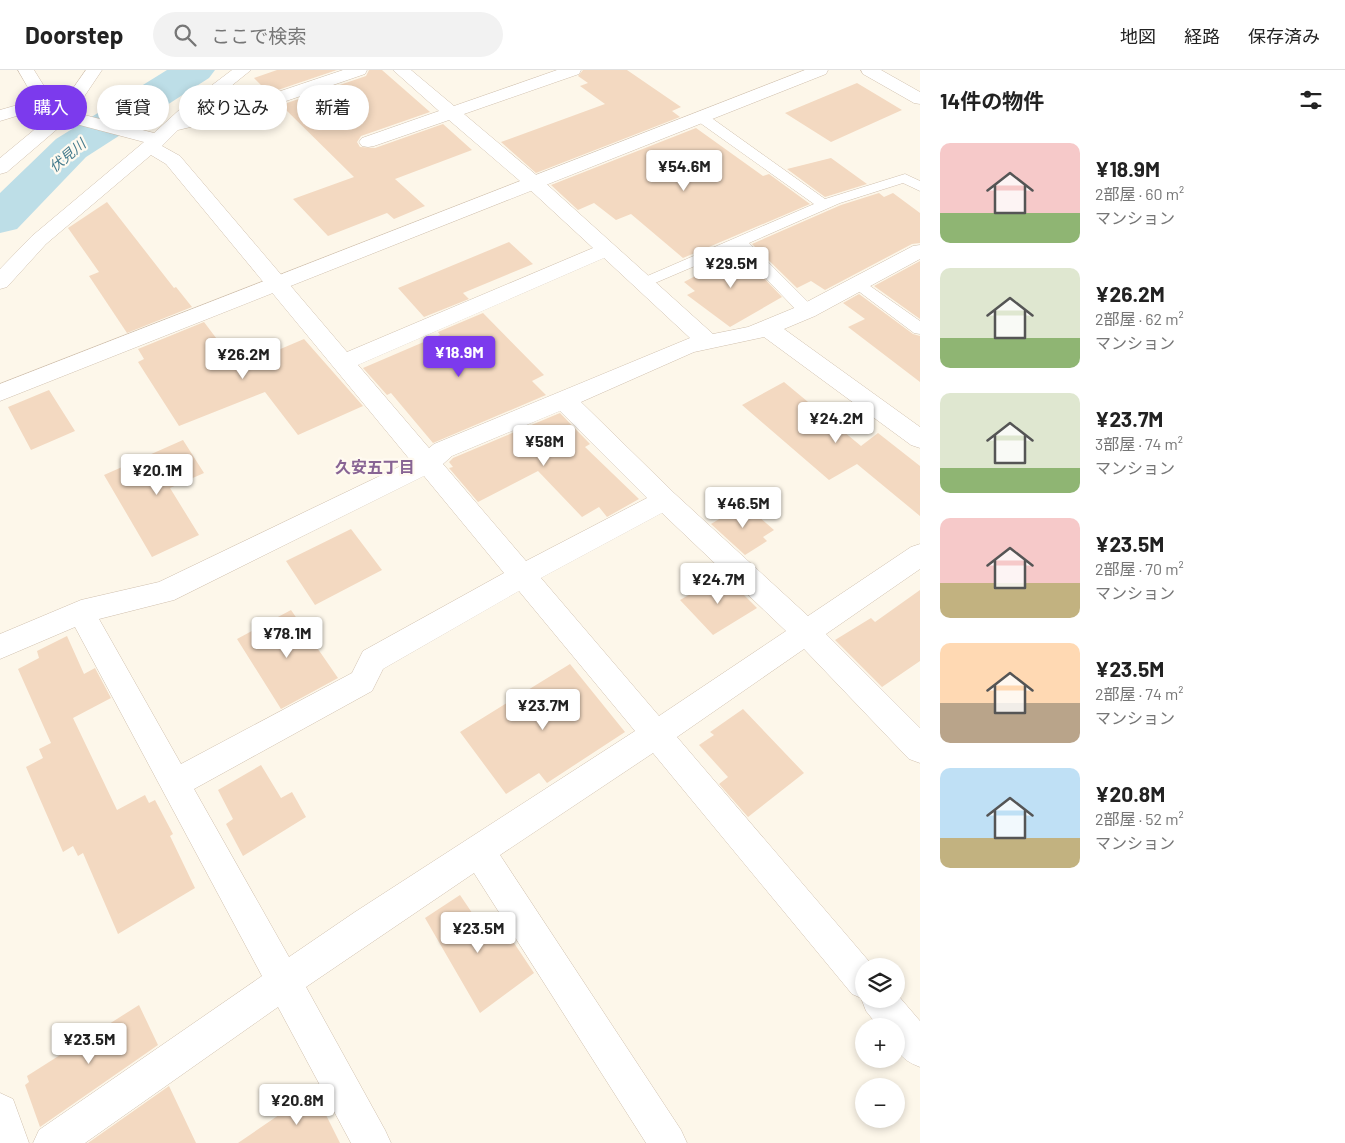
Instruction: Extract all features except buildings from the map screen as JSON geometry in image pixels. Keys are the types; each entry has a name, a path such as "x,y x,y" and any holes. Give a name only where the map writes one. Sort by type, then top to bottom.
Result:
{"street":[{"path":"26,70 35,85"},
{"path":"84,85 94,70"},
{"path":"0,282 39,240 184,115 243,70"},
{"path":"172,126 248,108 359,70"},
{"path":"401,70 534,183 708,342"},
{"path":"368,142 573,70"},
{"path":"0,393 820,70"},
{"path":"869,70 920,99"},
{"path":"0,116 15,111"},
{"path":"87,122 153,143 173,160 855,971"},
{"path":"0,168 46,130"},
{"path":"342,363 606,250"},
{"path":"0,648 81,612 164,592 427,464 443,450 688,346 753,333 807,311 920,251"},
{"path":"766,327 920,439"},
{"path":"564,400 665,500 806,632 920,749"},
{"path":"175,782 362,682 373,660 521,576 665,500"},
{"path":"52,1143 284,982 655,735 920,555"},
{"path":"81,612 372,1143"},
{"path":"479,851 668,1143"},
{"path":"886,1008 920,1049"},
{"path":"0,1112 10,1143"}],"lane":[{"path":"701,117 824,205"},
{"path":"642,283 824,205 905,178 920,187"},
{"path":"740,242 807,311"},
{"path":"858,284 920,329"}],"waterway":[{"name":"伏見川","path":"0,219 71,148 195,70"}],"district":[{"name":"久安五丁目","path":"375,466"}]}
